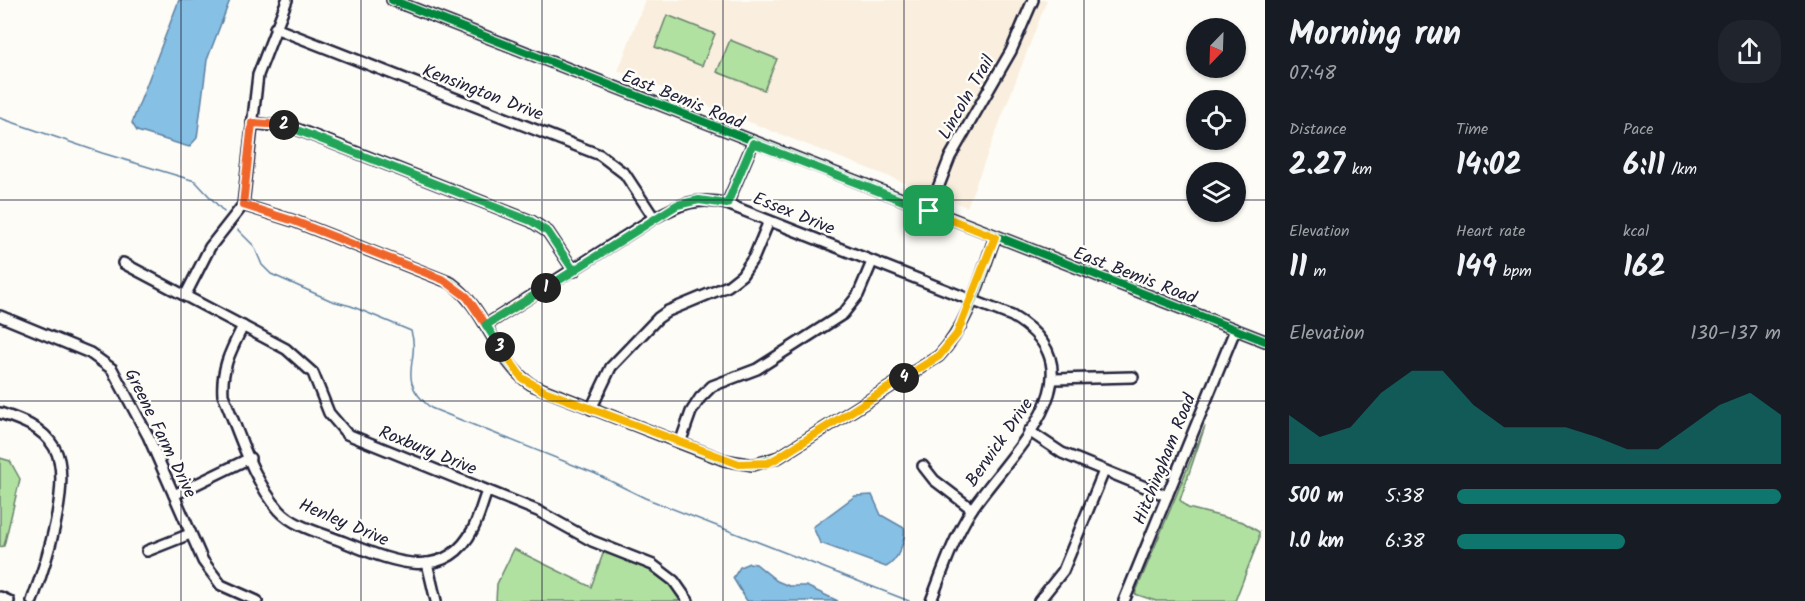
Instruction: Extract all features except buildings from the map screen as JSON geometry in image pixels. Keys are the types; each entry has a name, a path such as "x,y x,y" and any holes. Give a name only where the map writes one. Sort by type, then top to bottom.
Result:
{"street":[{"path":"184,296 210,247 243,205 258,75 287,0"},
{"name":"East Bemis Road","path":"392,0 1265,342"},
{"name":"Lincoln Trail","path":"929,211 950,157 1011,51 1033,0"},
{"name":"Kensington Drive","path":"275,28 600,155 625,174 654,218"},
{"path":"252,123 294,128 531,221 548,232 574,271"},
{"path":"727,204 753,143"},
{"name":"Essex Drive","path":"486,325 654,218 677,205 699,200 727,204 972,301"},
{"path":"243,205 294,221 444,280 467,297 522,378 544,391 739,464 753,465 774,460 939,356 957,334 972,301 995,237"},
{"path":"591,409 611,367 658,318 668,311 728,286 742,275 754,258 769,221"},
{"path":"680,443 692,412 700,398 712,386 757,369 843,314 858,295 872,262"},
{"name":"Roxbury Drive","path":"123,263 286,349 303,362 316,379 329,413 348,434 538,511 592,541 653,565 674,581 688,601"},
{"path":"972,301 1012,316 1032,329 1044,343 1051,358 1054,379 1133,376"},
{"name":"Greene Farm Drive","path":"0,316 90,352 107,364 119,379 203,561 221,585 257,601"},
{"name":"Henley Drive","path":"243,326 225,363 222,378 223,395 249,458 269,497 293,522 394,562 412,565 427,563 446,556 466,540 487,491"},
{"name":"Hitchingham Road","path":"1124,601 1235,330"},
{"name":"Berwick Drive","path":"931,601 961,527 1045,408 1054,379"},
{"path":"0,413 36,428 48,438 55,449 62,475 56,515 32,601"},
{"path":"1029,431 1062,453 1167,496"},
{"path":"174,495 249,458"},
{"path":"923,466 934,480 972,509"},
{"path":"1039,601 1063,571 1104,471"},
{"path":"147,551 190,534"},
{"path":"427,563 436,601"},
{"path":"0,597 9,601"}],"shaded area":[{"path":"645,0 1047,0 967,207 618,71"}],"green space":[{"path":"667,15 715,34 702,66 655,47"},
{"path":"730,40 777,59 764,90 717,72"},
{"path":"1205,426 1180,500 1188,508 1243,522 1259,532 1259,539 1235,601 1156,601 1135,594"},
{"path":"0,458 10,461 20,479 4,546 0,547"},
{"path":"514,549 591,587 604,551 637,564 656,575 674,589 682,599 678,601 496,601 497,584"}],"water":[{"path":"179,0 230,0 207,60 197,138 189,147 137,131 132,123"},
{"path":"872,495 881,515 904,528 900,550 886,567 820,543 813,527 855,496"},
{"path":"749,563 756,564 777,581 789,586 806,586 838,601 747,601 733,578 740,567"}],"waterway":[{"path":"0,118 102,153 195,181 224,212"},
{"path":"238,230 254,246 262,265 271,274 332,301 351,306 411,331 413,342 411,379 420,397 431,408 596,474 645,498 909,601"}],"cycle path":[{"path":"392,0 1265,341"},
{"path":"243,205 294,221 451,283 474,307 509,363 532,385 724,460 753,465 779,457 939,356 966,315 995,237"}],"route":[{"path":"929,211 753,143 727,204 714,200 699,200 677,205 654,218 574,271 493,321 486,325 467,297 451,283 294,221 243,205 252,123 265,123 294,128 538,225 557,243 574,271 486,325 514,370 522,378 544,391 724,460 753,465 768,463 779,457 939,356 949,346 969,308 995,237 929,211"}]}
